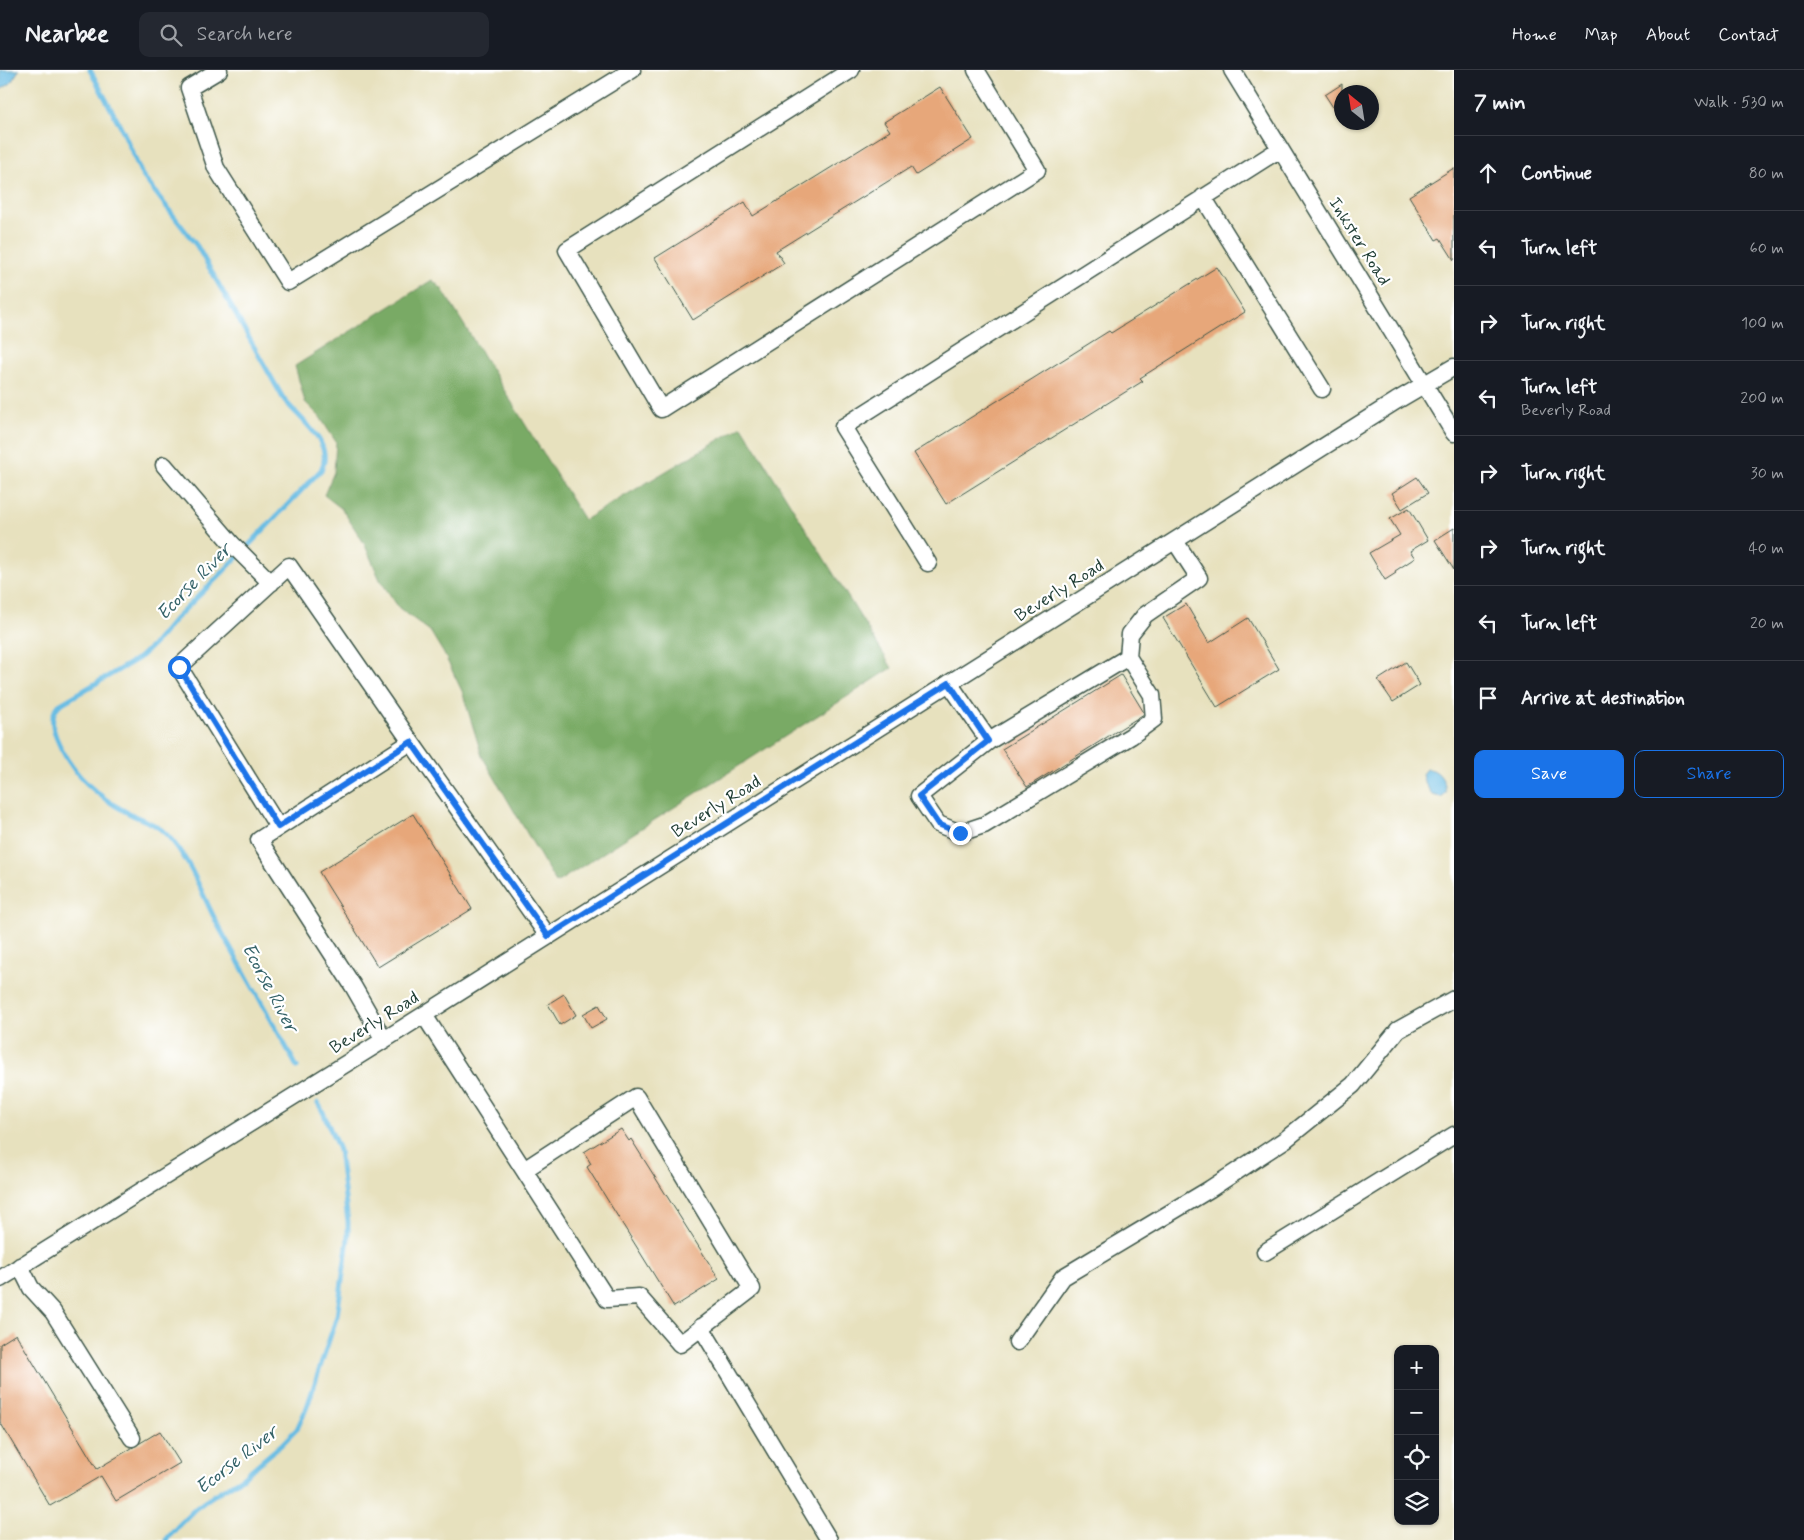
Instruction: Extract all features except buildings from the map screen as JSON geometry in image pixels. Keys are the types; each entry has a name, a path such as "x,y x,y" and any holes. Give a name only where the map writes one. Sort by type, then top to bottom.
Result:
{"street":[{"path":"212,72 189,88 216,168 288,282 632,70"},
{"path":"851,70 567,250 661,409 1037,170 976,70"},
{"name":"Inkster Road","path":"1232,70 1454,433"},
{"path":"928,564 843,427 1280,149"},
{"path":"1203,198 1212,209 1322,389"},
{"name":"Beverly Road","path":"0,1279 424,1015 1396,401 1454,367"},
{"path":"164,465 232,544 270,583"},
{"path":"1128,656 988,741 919,796 938,824 960,833 984,826 1131,736 1154,719 1152,695 1128,656 1130,634 1145,615 1199,578 1174,541"},
{"path":"278,827 179,667 289,566 548,936"},
{"path":"949,683 988,741"},
{"path":"384,1040 353,986 259,840 411,742"},
{"path":"1017,1342 1062,1277 1210,1190 1286,1139 1353,1085 1398,1030 1454,999"},
{"path":"424,1015 524,1170 608,1299 639,1297 680,1344 752,1288 636,1097 524,1170"},
{"path":"1265,1252 1454,1135"},
{"path":"20,1266 31,1288 53,1312 132,1438"},
{"path":"701,1327 830,1540"}],"green space":[{"path":"432,280 442,289 584,520 742,426 892,668 556,883 482,756 462,691 444,654 430,631 399,608 380,580 364,543 342,509 324,495 334,472 336,442 320,417 305,402 295,366"}],"water":[{"path":"0,70 19,70 10,84 0,90"},
{"path":"1426,769 1438,773 1443,780 1446,793 1441,797 1432,795 1423,779 1422,774"}],"waterway":[{"name":"Ecorse River","path":"90,70 123,131 142,175 197,246 283,398 319,440 324,460 321,470 139,658 59,705 53,717 54,729 68,761 85,781 116,806 158,827 176,845 190,867 219,927 297,1067"},
{"name":"Ecorse River","path":"166,1540 195,1509 242,1478 281,1445 297,1429 307,1407 337,1316 348,1239 348,1222 339,1150 318,1103"}],"route":[{"path":"179,667 278,827 411,742 548,936 949,683 988,741 919,796 938,824 960,833"}]}
